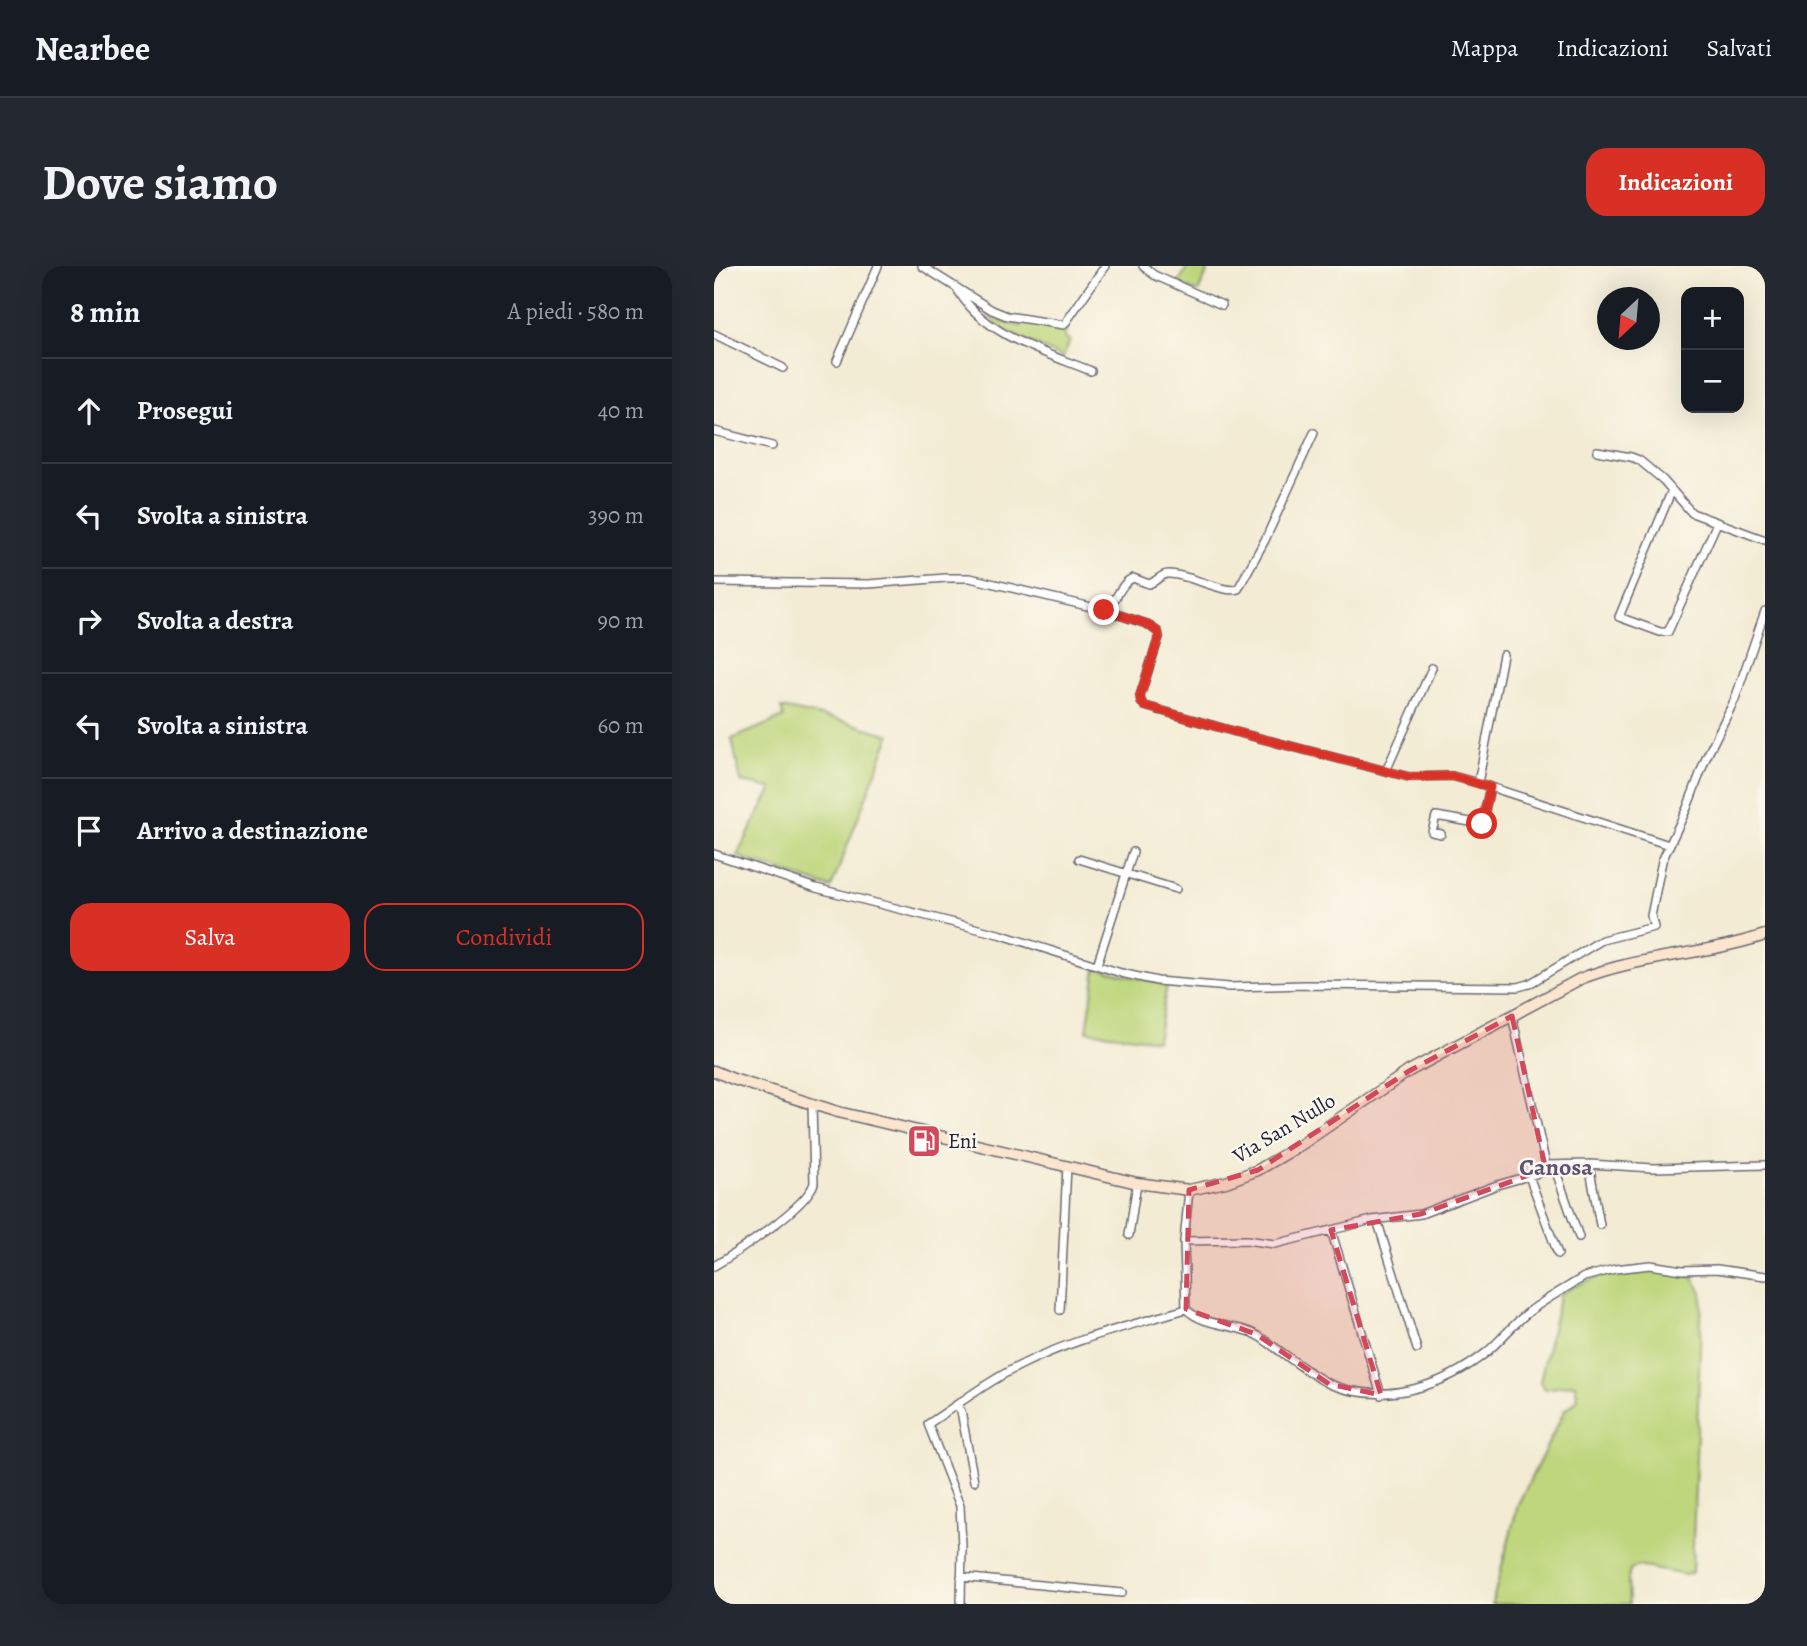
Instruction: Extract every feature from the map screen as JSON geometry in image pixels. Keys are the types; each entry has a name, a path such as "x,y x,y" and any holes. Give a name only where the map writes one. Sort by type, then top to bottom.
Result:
{"street":[{"path":"836,360 878,266"},
{"path":"922,266 992,310 1007,316 1064,325 1105,266"},
{"path":"1143,266 1154,275 1223,305"},
{"path":"956,287 962,299 1005,337 1091,371"},
{"path":"714,334 783,368"},
{"path":"714,431 772,446"},
{"path":"1106,610 1115,602 1126,581 1133,578 1149,584 1170,574 1232,591 1238,589 1265,540 1314,433"},
{"path":"1597,451 1639,460 1672,490 1692,513 1765,540"},
{"path":"1672,490 1619,617 1660,632 1668,632 1717,523"},
{"path":"714,582 867,584 970,578 1106,610 1147,624 1158,632 1159,637 1140,696 1145,706 1409,777 1452,776 1669,845"},
{"path":"714,854 816,888 1002,935 1157,981 1206,987 1518,987 1529,984 1602,940 1654,927 1651,916 1659,872 1706,758 1735,699 1765,611"},
{"path":"1478,783 1503,655"},
{"path":"1386,771 1432,668"},
{"path":"1441,834 1432,832 1436,816 1482,824 1490,787"},
{"path":"1097,965 1133,852"},
{"path":"1079,859 1176,888"},
{"name":"Via San Nullo","path":"714,1071 812,1104 1137,1183 1189,1191 1226,1182 1258,1170 1299,1146 1409,1071 1580,979 1605,969 1765,935"},
{"path":"1512,1016 1545,1163 1548,1166 1589,1164 1653,1168 1765,1165"},
{"path":"714,1266 783,1218 811,1193 814,1183 812,1104"},
{"path":"1589,1164 1600,1225"},
{"path":"1060,1310 1067,1166"},
{"path":"1184,1241 1246,1240 1275,1244 1377,1220 1422,1214 1554,1166"},
{"path":"1554,1166 1579,1237"},
{"path":"1529,1176 1558,1254"},
{"path":"1129,1235 1137,1183"},
{"path":"1189,1191 1184,1241 1186,1310 1194,1317 1256,1334 1329,1384 1364,1394 1381,1395 1407,1391 1436,1382 1487,1352 1530,1311 1594,1273 1650,1265 1682,1270 1717,1269 1765,1276"},
{"path":"1377,1220 1417,1349"},
{"path":"1331,1230 1381,1395"},
{"path":"961,1604 960,1506 928,1424 993,1380 1056,1349 1084,1338 1186,1310"},
{"path":"957,1406 961,1411 974,1481"},
{"path":"961,1577 1122,1593"}],"highlighted area":[{"path":"1512,1016 1545,1166 1554,1166 1421,1214 1331,1230 1381,1395 1329,1384 1256,1334 1186,1309 1189,1190 1258,1170 1409,1071"}],"green space":[{"path":"1188,266 1210,266 1198,292 1178,284"},
{"path":"989,312 1002,317 1001,322 1021,326 1022,322 1067,329 1064,337 1070,340 1063,358 1000,329"},
{"path":"781,708 836,719 890,735 831,888 737,856 772,788 741,782 732,739 784,717"},
{"path":"1096,968 1167,985 1157,1040 1087,1031"},
{"path":"1660,1269 1693,1277 1702,1292 1692,1572 1685,1575 1638,1566 1630,1570 1629,1604 1492,1604 1518,1504 1565,1410 1578,1400 1575,1384 1545,1389 1540,1382 1560,1294 1608,1274"}],"place":[{"name":"Eni","path":"924,1141"}],"district":[{"name":"Canosa","path":"1556,1167"}],"route":[{"path":"1104,610 1147,624 1158,632 1159,637 1140,696 1145,706 1181,718 1409,777 1452,776 1490,787 1482,824"}]}
